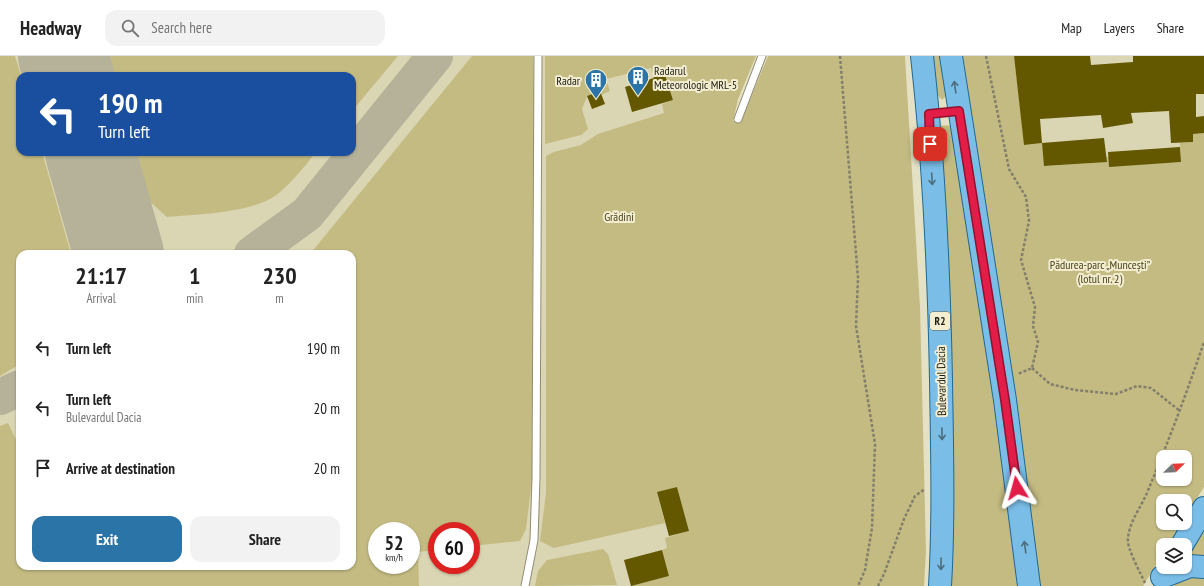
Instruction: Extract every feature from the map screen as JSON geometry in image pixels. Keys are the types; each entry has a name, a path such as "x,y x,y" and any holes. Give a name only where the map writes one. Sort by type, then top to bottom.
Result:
{"main road":[{"name":"Bulevardul Dacia","path":"922,56 929,114 939,293 942,480 940,586"},
{"path":"951,56 1002,380 1029,586"},
{"path":"929,114 959,111"},
{"path":"1186,538 1204,508"},
{"path":"1158,579 1190,566 1204,567"}],"lane":[{"path":"525,586 534,540 536,478 538,56"},
{"path":"738,119 762,56"}],"path":[{"path":"840,56 858,278 856,326 875,444 872,528 865,570 858,586"},
{"path":"986,56 1009,169 1026,197 1029,221 1021,260 1035,307 1033,326 1038,342 1032,368"},
{"path":"1158,579 1134,560 1127,540 1132,520 1148,492 1180,411 1204,342"},
{"path":"1002,380 1032,368"},
{"path":"1032,368 1050,384 1075,390 1116,394 1138,386 1151,388 1180,411"},
{"path":"878,586 884,574 904,519 915,496 931,484 942,480"}],"shaded area":[{"path":"0,56 756,56 738,99 733,122 730,586 0,586"},
{"path":"1014,56 1204,56 1204,133 1193,142 1180,147 1181,162 1109,167 1091,163 1044,166 1024,145"}],"green space":[{"path":"0,56 15,56 20,72 16,72 16,156 43,156 70,250 16,250 16,366 0,376"},
{"path":"108,56 398,56 356,106 356,72 112,72"},
{"path":"472,56 533,56 533,471 526,529 520,541 480,545 480,522 428,522 428,551 420,552 420,522 368,522 368,574 419,574 419,586 0,586 0,426 8,423 16,440 16,570 356,570 356,250 313,250"},
{"name":"Grădini","path":"545,56 756,56 738,99 733,121 741,122 768,56 905,56 920,307 926,551 924,586 630,586 669,576 662,550 667,548 665,538 689,531 677,487 657,493 665,523 554,548 540,541 546,493 546,156 554,152 581,145 598,134 664,113 662,104 673,100 664,72 653,75 651,68 606,79 610,91 601,95 599,91 587,96 582,109 588,129 581,135 545,144"},
{"path":"931,56 943,56 949,93 942,100 935,92"},
{"name":"Pădurea-parc „Muncești” (lotul nr. 2)","path":"963,56 1014,56 1025,145 1042,143 1045,166 1091,163 1097,158 1109,157 1110,166 1181,162 1180,143 1193,142 1193,134 1204,133 1204,487 1192,506 1192,494 1156,494 1156,530 1178,530 1172,538 1156,538 1156,565 1143,586 1040,586"},
{"path":"954,125 1009,482 1017,586 946,586 939,126"},
{"path":"136,156 313,156 289,184 279,193 269,200 256,205 241,209 167,217 149,201"},
{"path":"1204,524 1204,561 1192,562 1192,544"},
{"path":"603,549 608,554 617,585 535,586 538,571 547,560"},
{"path":"1204,571 1204,586 1174,586 1178,579"}],"building":[{"path":"1014,56 1090,56 1091,65 1133,62 1133,56 1204,56 1204,94 1196,94 1196,117 1204,116 1204,133 1193,134 1193,142 1171,143 1169,111 1131,113 1133,123 1103,128 1101,115 1040,119 1042,143 1024,145"},
{"path":"664,72 673,100 632,112 625,87 654,78 653,75"},
{"name":"Radar","path":"600,91 605,104 592,109 587,96"},
{"path":"1104,138 1107,162 1044,166 1042,143"},
{"path":"1180,147 1181,162 1109,167 1108,152"},
{"path":"677,487 689,531 669,536 657,492"},
{"path":"662,550 669,576 631,586 624,560"}],"taxiway":[{"path":"356,154 435,56"},
{"path":"258,250 307,214 354,156"},
{"path":"0,397 16,390"}],"runway":[{"path":"63,56 68,72"},
{"path":"91,156 118,250"}],"place":[{"name":"Radarul Meteorologic MRL-5","path":"638,96"},
{"name":"Radar","path":"596,100"}],"route":[{"path":"930,144 929,114 959,111 1005,400 1017,488"}]}
